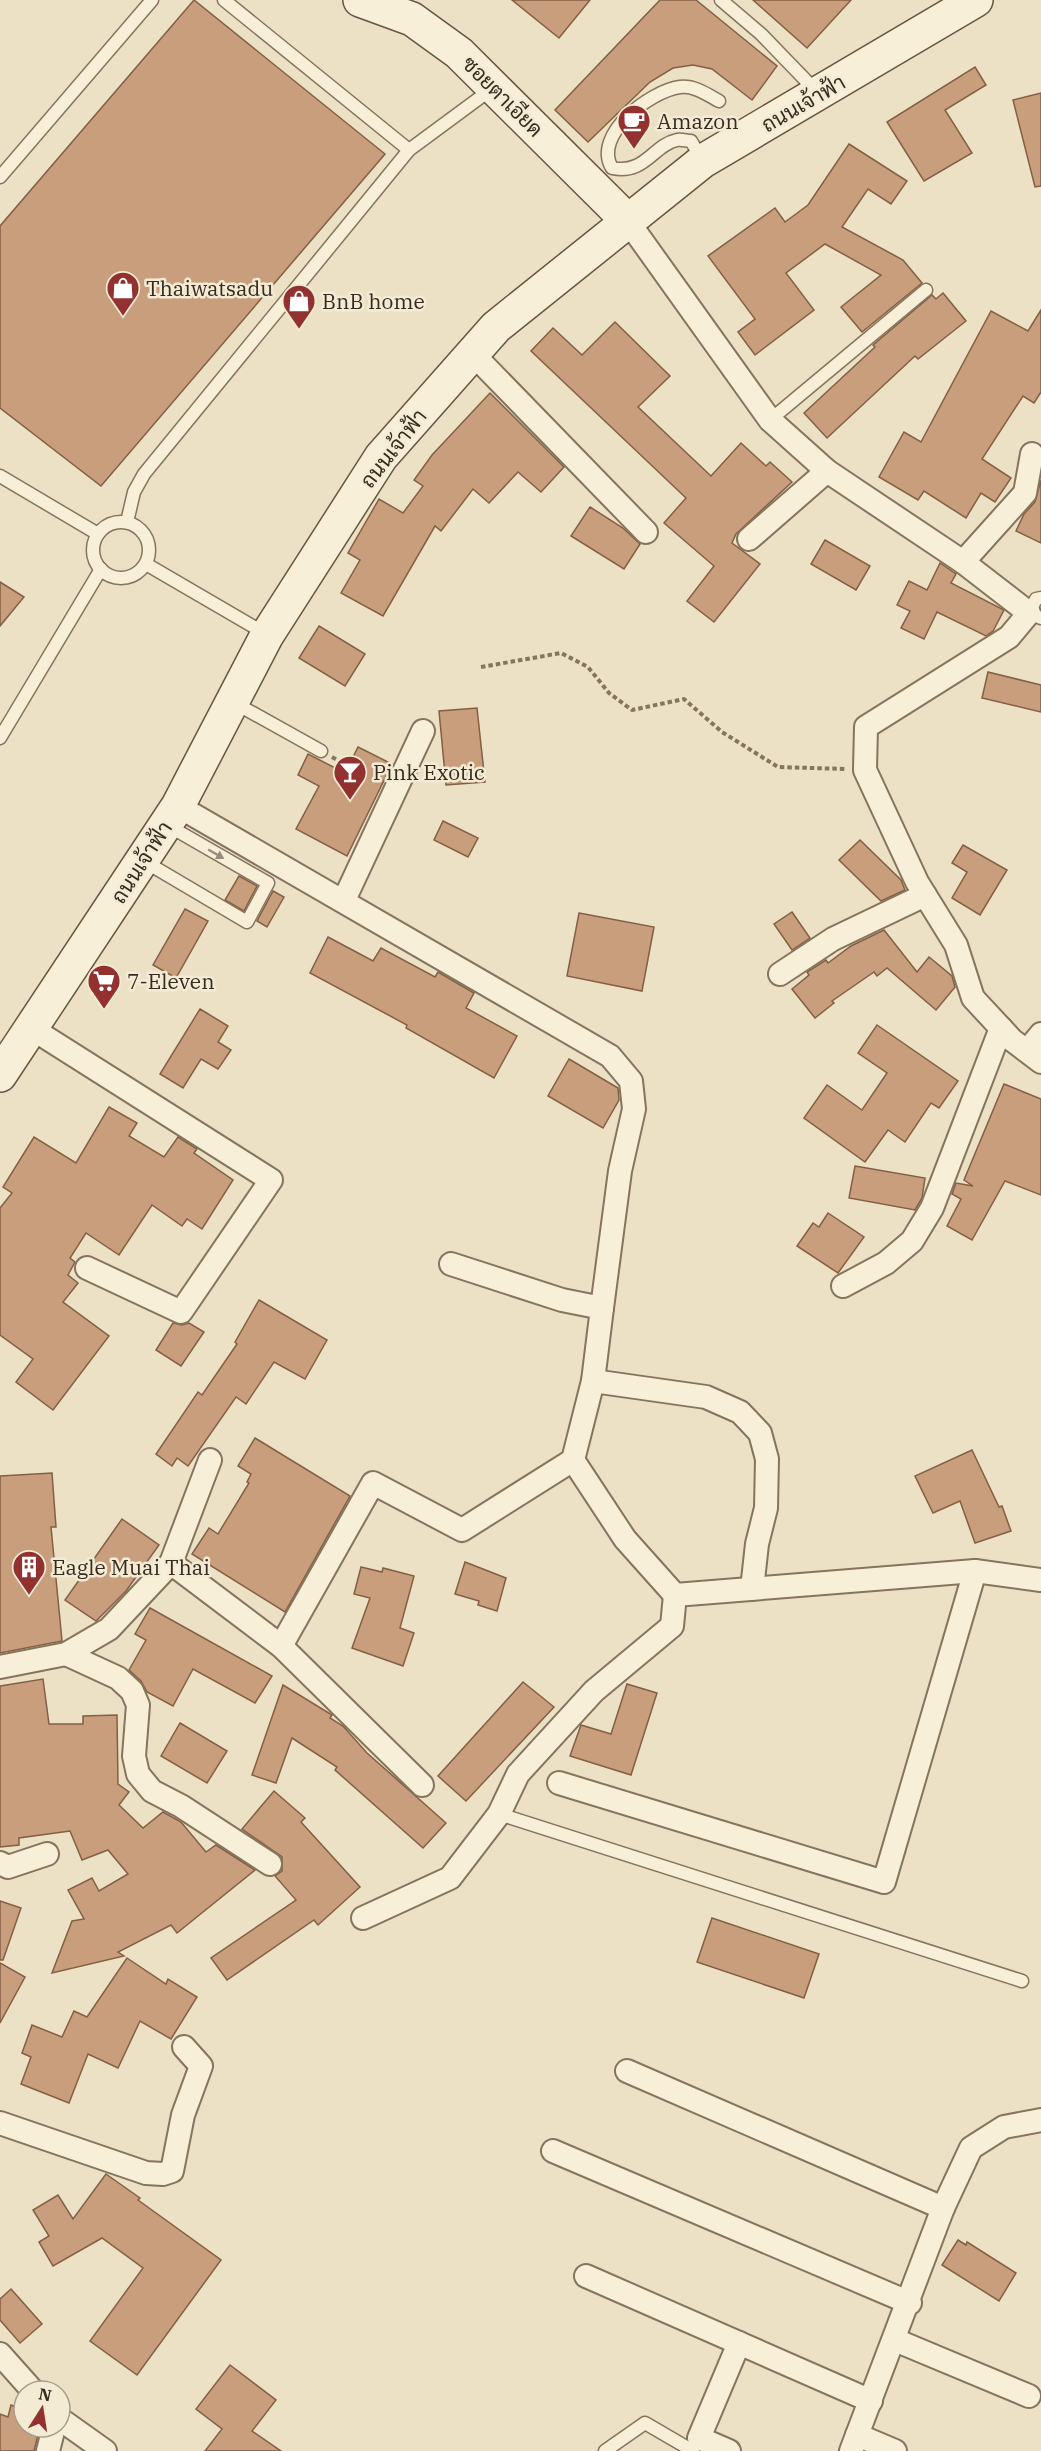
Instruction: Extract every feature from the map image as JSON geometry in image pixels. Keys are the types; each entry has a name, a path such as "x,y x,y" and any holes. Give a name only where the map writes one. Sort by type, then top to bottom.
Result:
{"main road":[{"name":"ซอยตาเอียด","path":"360,0 412,19 459,53 627,220"},
{"name":"ถนนเจ้าฟ้า","path":"0,1075 172,815 267,635 381,457 496,327 703,161 819,95 970,1"}],"street":[{"path":"627,220 770,420 827,471 1037,610 1009,637 866,727 865,770 925,894 956,945 973,998 1001,1028 1036,1049"},
{"path":"473,354 646,532"},
{"path":"963,562 1025,493 1032,454"},
{"path":"749,539 827,471"},
{"path":"344,900 423,731"},
{"path":"172,815 344,900 610,1056 630,1081 634,1109 620,1171 593,1381 573,1460 462,1530 374,1484 281,1646"},
{"path":"780,974 833,939 925,894"},
{"path":"843,1286 886,1263 912,1241 932,1208 1001,1028"},
{"path":"31,1029 271,1180 181,1312 87,1268"},
{"path":"451,1264 562,1300 602,1308"},
{"path":"593,1381 706,1397 740,1412 760,1433 767,1460 766,1508 757,1544 752,1589"},
{"path":"0,1668 66,1654 109,1629 171,1563 210,1460"},
{"path":"363,1917 450,1878 499,1814 518,1774 594,1691 672,1626 675,1595 625,1539 573,1460"},
{"path":"171,1563 281,1646 422,1785"},
{"path":"675,1595 975,1571 1041,1580"},
{"path":"559,1783 884,1882 975,1571"},
{"path":"66,1654 111,1675 132,1690 138,1705 134,1756 138,1774 152,1791 181,1806 270,1864"},
{"path":"0,1863 8,1867 47,1854"},
{"path":"0,2123 146,2173 163,2174 172,2171 183,2115 201,2066 184,2047"},
{"path":"627,2071 943,2208"},
{"path":"895,2451 854,2443 910,2303 943,2208 971,2148 1004,2127 1041,2120"},
{"path":"553,2151 910,2303"},
{"path":"586,2276 871,2401"},
{"path":"895,2340 1029,2396"},
{"path":"729,2451 699,2438 739,2343"},
{"path":"0,2354 22,2379"},
{"path":"72,2428 105,2451"}],"lane":[{"path":"0,177 152,0"},
{"path":"224,0 409,150"},
{"path":"721,0 761,34 819,95"},
{"path":"703,161 691,141 676,140 637,166 624,171 612,168 607,161 607,149 611,135 635,110 654,96 668,90 683,86 696,89 719,101"},
{"path":"127,522 134,492 144,474 409,150 494,88"},
{"path":"770,420 927,290"},
{"path":"0,476 98,534"},
{"path":"127,522 135,525 147,538 149,555 146,564 140,570 125,577 117,577 101,569 93,552 98,534 111,524 127,522"},
{"path":"146,564 267,635"},
{"path":"0,738 101,569"},
{"path":"232,701 321,751"},
{"path":"142,860 247,922 268,883 172,815"},
{"path":"499,1814 1022,1982"},
{"path":"605,2451 645,2423 693,2451"}],"path":[{"path":"481,667 561,653 588,667 609,693 632,710 684,699 722,732 778,767 865,770"}],"building":[{"name":"Thaiwatsadu","path":"194,0 385,154 101,486 0,408 0,226"},
{"path":"512,0 590,0 559,38"},
{"path":"660,0 696,0 777,66 752,100 712,69 693,65 673,68 650,82 588,142 555,110"},
{"path":"753,0 851,0 807,48"},
{"path":"975,67 986,85 945,110 972,153 924,181 887,122"},
{"path":"1041,93 1041,186 1035,187 1013,100"},
{"path":"849,144 907,181 891,204 868,189 842,227 903,260 922,283 862,332 841,307 881,275 825,244 786,273 814,310 755,355 738,332 755,319 708,256 775,208 785,222 808,205"},
{"path":"943,293 966,321 918,359 915,356 827,438 804,413 875,347 873,345 932,295 936,299"},
{"path":"1041,310 1041,392 1034,403 1023,396 982,459 1011,478 995,502 981,493 966,518 924,491 918,500 879,477 904,432 921,442 991,311 1028,331"},
{"path":"615,322 670,376 638,407 711,476 741,443 766,466 770,462 792,482 736,534 732,543 760,564 714,622 687,601 714,566 664,523 686,498 531,351 553,328 582,355"},
{"path":"490,393 564,467 541,492 518,472 489,503 473,489 441,531 435,526 383,616 341,593 360,560 348,553 379,499 403,513 423,486 414,480 432,455"},
{"path":"1041,480 1041,543 1016,531 1024,514 1035,502"},
{"path":"590,507 623,528 640,544 624,569 571,536"},
{"path":"825,540 870,566 856,590 811,564"},
{"path":"940,563 956,574 951,583 1004,610 993,631 986,636 937,612 924,639 901,628 910,611 897,605 909,581 927,590"},
{"path":"0,582 24,597 0,626"},
{"path":"319,626 365,654 345,686 299,658"},
{"path":"988,672 1041,685 1041,712 982,698"},
{"path":"477,708 485,782 446,785 439,711"},
{"name":"Pink Exotic","path":"358,747 392,764 347,856 296,829 319,786 298,775 308,754 345,773"},
{"path":"443,821 478,838 468,857 434,840"},
{"path":"860,840 901,880 905,890 881,901 839,860"},
{"path":"963,845 1007,870 980,915 952,898 967,872 952,863"},
{"path":"239,876 257,886 244,911 225,900"},
{"path":"273,891 284,897 267,927 257,921"},
{"path":"185,909 208,921 176,978 153,965"},
{"path":"792,912 810,938 792,950 774,924"},
{"path":"579,913 654,927 642,991 567,976"},
{"path":"884,930 917,972 929,957 952,976 955,987 936,1010 887,968 877,976 874,972 832,1001 834,1003 815,1018 792,989 809,975 807,972 826,960 828,963 851,946"},
{"path":"328,937 373,961 381,948 435,977 438,972 474,993 466,1008 517,1036 494,1078 406,1028 407,1025 310,973"},
{"path":"200,1009 228,1026 218,1042 231,1050 218,1069 201,1059 183,1088 160,1074"},
{"path":"877,1025 958,1081 939,1108 931,1103 905,1142 888,1130 865,1162 804,1118 827,1085 862,1110 887,1073 858,1053"},
{"path":"569,1059 618,1088 619,1100 603,1128 548,1096"},
{"path":"1004,1084 1041,1099 1041,1195 1005,1181 972,1240 947,1226 961,1199 952,1194 956,1183 973,1186 964,1180"},
{"path":"109,1107 137,1123 129,1136 164,1157 178,1137 197,1149 194,1153 233,1180 202,1229 187,1219 182,1226 152,1205 119,1255 86,1233 70,1258 75,1262 68,1275 78,1283 63,1302 109,1336 53,1410 16,1382 33,1359 0,1335 0,1208 12,1193 3,1187 34,1137 76,1163"},
{"path":"855,1166 925,1178 922,1198 915,1210 849,1198"},
{"path":"828,1213 864,1237 838,1273 797,1246 813,1223 819,1227"},
{"path":"259,1300 327,1340 305,1379 274,1362 246,1404 236,1397 188,1466 177,1458 172,1466 156,1454 198,1392 202,1395 237,1344 235,1342"},
{"path":"173,1323 182,1325 189,1323 204,1332 181,1366 156,1350"},
{"path":"255,1438 350,1496 285,1612 192,1554 209,1528 218,1534 249,1483 247,1482 251,1474 238,1466"},
{"path":"972,1450 999,1507 1002,1506 1011,1531 975,1543 960,1501 933,1513 915,1476"},
{"name":"Eagle Muai Thai","path":"52,1473 56,1527 51,1527 62,1641 0,1653 0,1476"},
{"path":"122,1519 159,1545 126,1591 96,1621 65,1600"},
{"path":"465,1562 506,1578 497,1611 478,1605 479,1601 455,1594"},
{"path":"361,1567 382,1572 383,1568 414,1576 400,1628 414,1633 403,1666 352,1648 370,1598 354,1594"},
{"path":"150,1608 272,1676 255,1703 193,1669 173,1706 147,1692 141,1681 129,1670 146,1640 135,1634"},
{"path":"43,1679 49,1724 83,1724 83,1716 117,1715 118,1784 129,1792 119,1805 143,1828 163,1812 181,1822 206,1852 216,1845 255,1870 177,1933 171,1925 118,1952 124,1956 52,1973 72,1921 84,1919 68,1890 92,1878 99,1891 128,1874 108,1850 82,1860 70,1831 19,1838 19,1845 0,1847 0,1686"},
{"path":"523,1682 554,1707 466,1801 438,1776"},
{"path":"627,1684 657,1693 631,1775 570,1756 581,1725 611,1734"},
{"path":"283,1685 332,1715 330,1718 343,1726 367,1753 446,1823 423,1848 335,1770 337,1767 292,1738 276,1783 252,1775"},
{"path":"180,1723 227,1751 207,1783 161,1756"},
{"path":"274,1791 305,1818 301,1822 360,1887 318,1925 314,1920 227,1980 211,1958 296,1900 275,1876 282,1871 282,1857 242,1829"},
{"path":"0,1901 21,1908 3,1960 0,1960"},
{"path":"712,1918 819,1954 804,1998 697,1962"},
{"path":"127,1958 166,1984 168,1979 197,1997 171,2039 140,2021 118,2068 88,2054 69,2103 21,2084 31,2057 22,2053 32,2025 62,2037 74,2011 87,2017"},
{"path":"0,1963 25,1977 0,2023"},
{"path":"106,2174 221,2260 137,2375 90,2341 143,2268 102,2238 53,2266 39,2242 49,2236 33,2210 58,2195 73,2219"},
{"path":"958,2240 966,2245 967,2242 1016,2273 999,2301 942,2265"},
{"path":"11,2289 42,2324 20,2343 0,2320 0,2299"},
{"path":"230,2365 276,2400 252,2431 281,2451 205,2451 222,2429 196,2409"},
{"path":"11,2405 12,2439 37,2439 34,2451 0,2451 0,2414 8,2417"}],"place":[{"name":"Amazon","path":"634,150"},
{"name":"Thaiwatsadu","path":"123,317"},
{"name":"BnB home","path":"299,330"},
{"name":"Pink Exotic","path":"350,801"},
{"name":"7-Eleven","path":"104,1010"},
{"name":"Eagle Muai Thai","path":"29,1596"}]}
